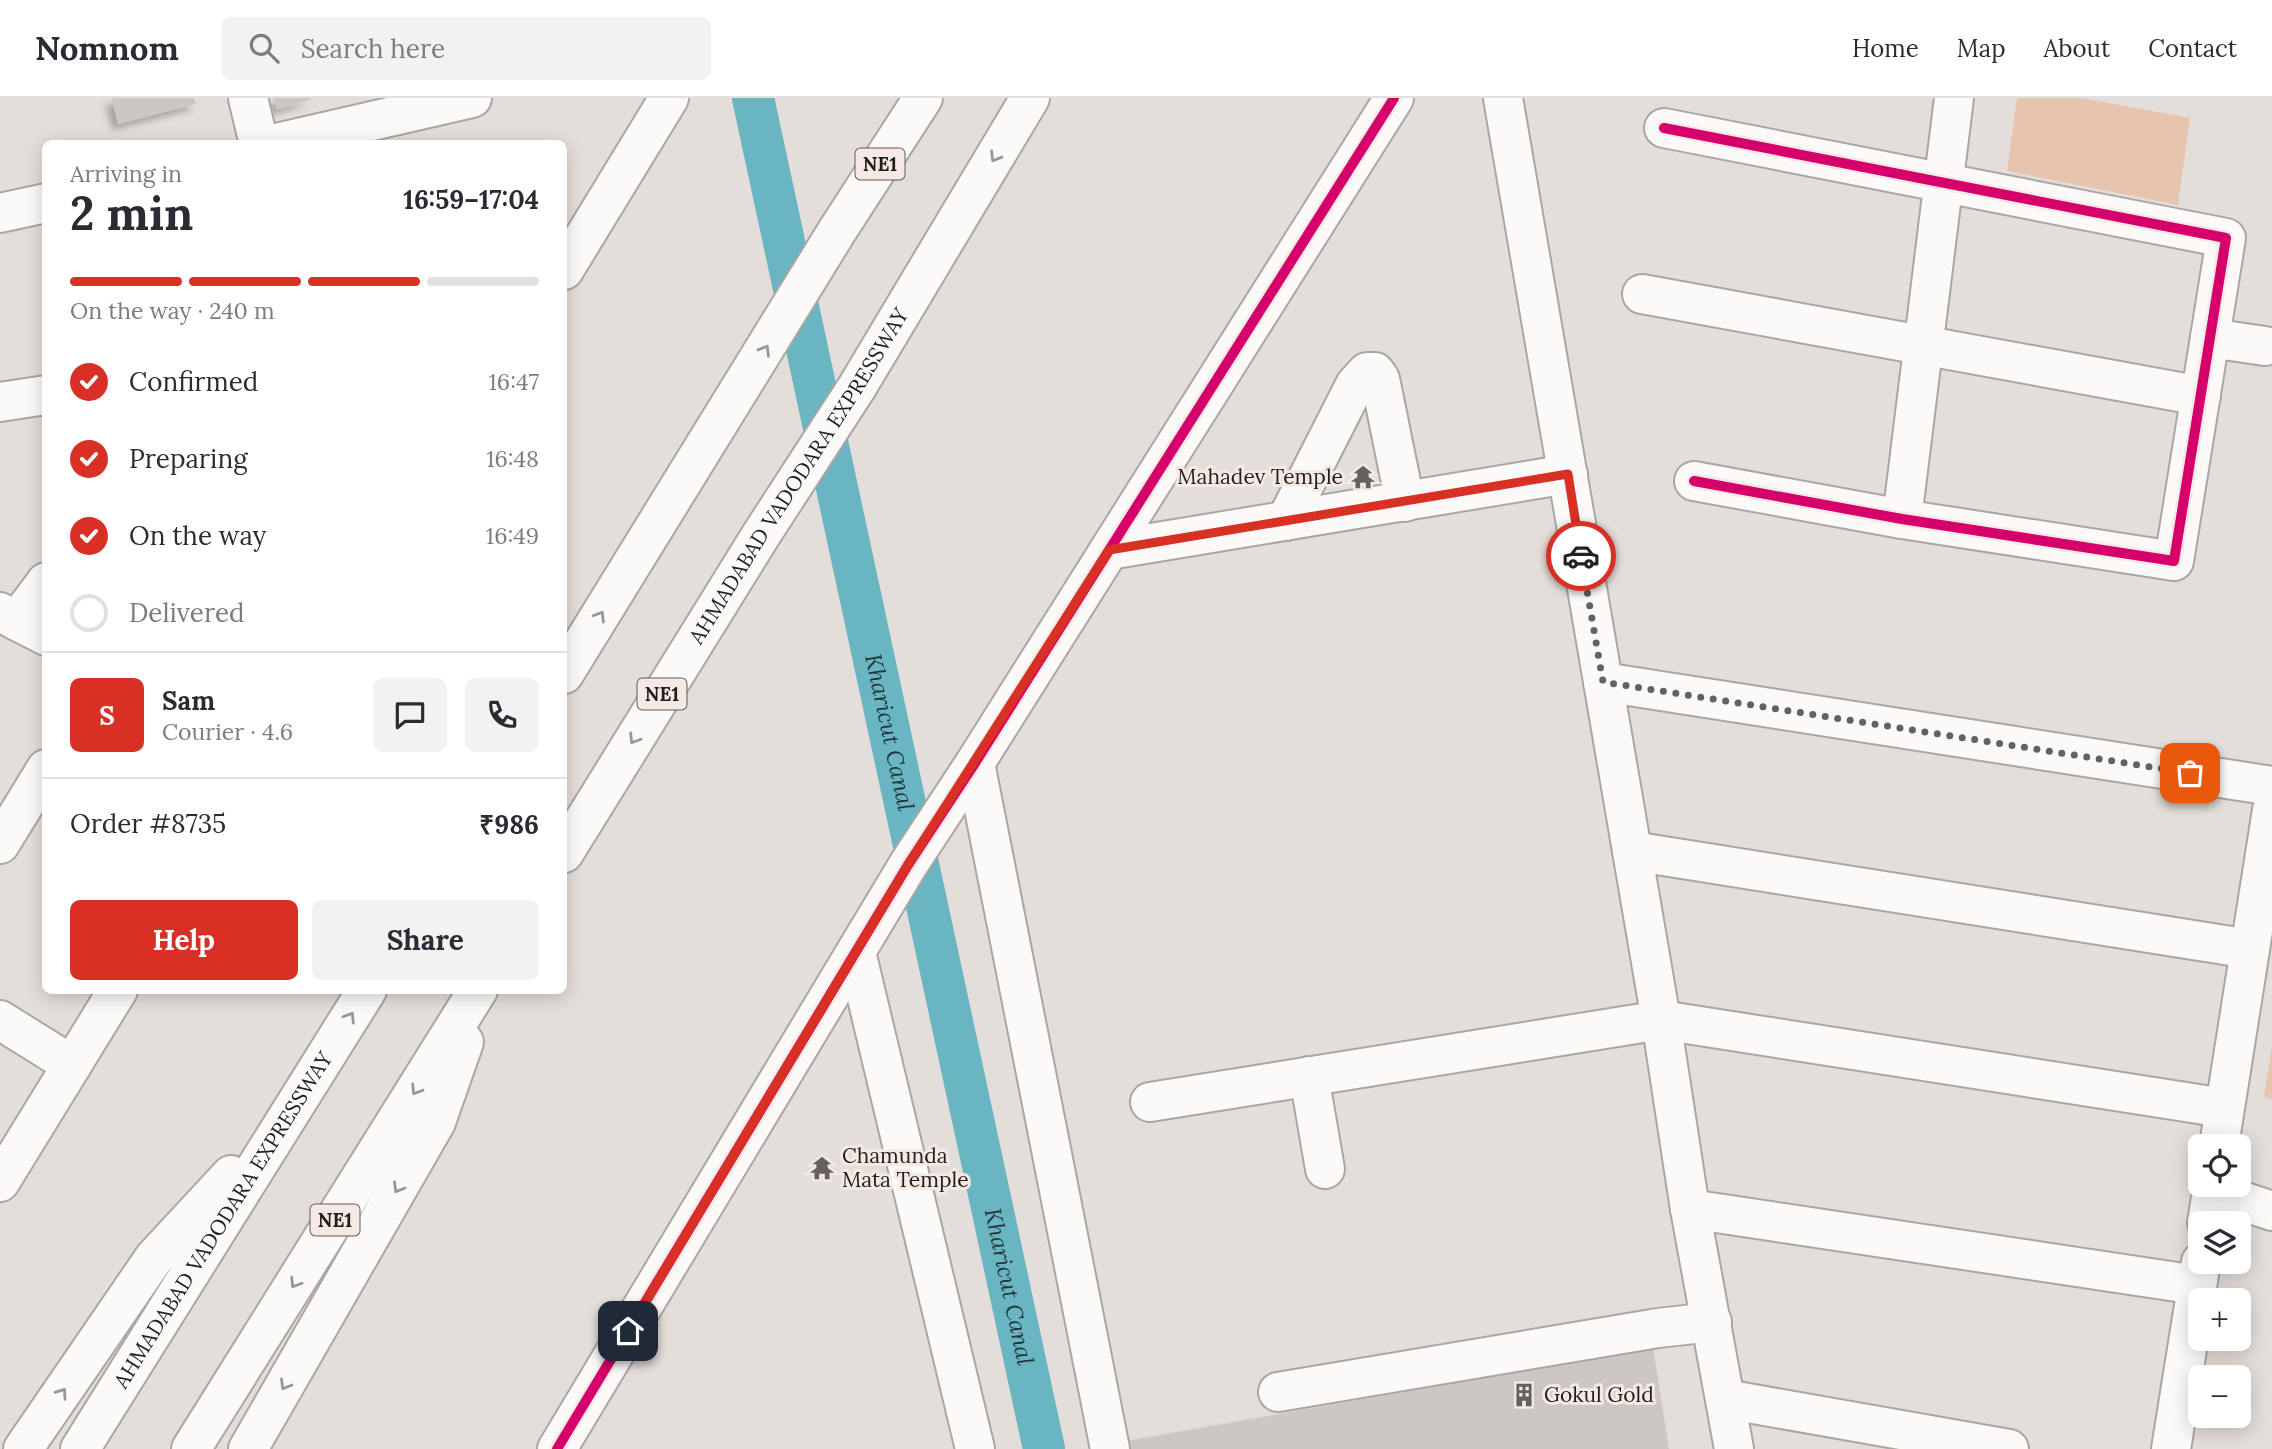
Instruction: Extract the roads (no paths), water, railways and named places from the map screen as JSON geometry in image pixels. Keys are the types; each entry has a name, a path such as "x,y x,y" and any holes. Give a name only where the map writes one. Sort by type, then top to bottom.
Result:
{"main road":[{"path":"248,98 258,140"},
{"path":"289,140 472,98"},
{"path":"567,265 669,98"},
{"name":"NE1","path":"567,669 837,231 923,98"},
{"name":"AHMADABAD VADODARA EXPRESSWAY","path":"567,848 761,535 857,387 1030,98"},
{"path":"557,1449 914,856 1395,98"},
{"path":"1503,98 1661,1020 1690,1209 1734,1449"},
{"path":"1902,519 1954,98"},
{"path":"1664,128 2226,238 2174,561 1902,519 1694,481"},
{"path":"0,213 42,204"},
{"path":"1642,294 2201,396"},
{"path":"2210,338 2265,346"},
{"path":"1286,521 1355,385 1367,372 1375,372 1380,379 1405,502"},
{"path":"0,402 42,396"},
{"path":"1109,550 1568,474"},
{"path":"21,623 42,589"},
{"path":"1603,682 2272,786"},
{"path":"975,763 1110,1449"},
{"path":"0,844 42,776"},
{"path":"2221,1134 2272,810"},
{"path":"1632,851 2250,949"},
{"path":"856,951 975,1449"},
{"path":"0,1182 116,994"},
{"name":"AHMADABAD VADODARA EXPRESSWAY","path":"80,1449 364,994"},
{"name":"NE1","path":"191,1449 477,994"},
{"path":"248,1449 436,1122 479,994"},
{"path":"0,1020 72,1065"},
{"path":"1150,1102 1661,1020 2224,1108"},
{"path":"1309,1076 1325,1169"},
{"path":"23,1449 154,1258 295,1105"},
{"path":"2211,1200 2272,1211"},
{"path":"1690,1209 2188,1272"},
{"path":"2171,1449 2199,1274"},
{"path":"1278,1392 1658,1328 1712,1322"},
{"path":"1725,1399 2009,1449"}],"waterway":[{"name":"Kharicut Canal","path":"753,98 1044,1449"}],"place":[{"name":"Mahadev Temple","path":"1363,477"},
{"name":"Chamunda Mata Temple","path":"822,1168"},
{"name":"Gokul Gold","path":"1524,1395"}]}
